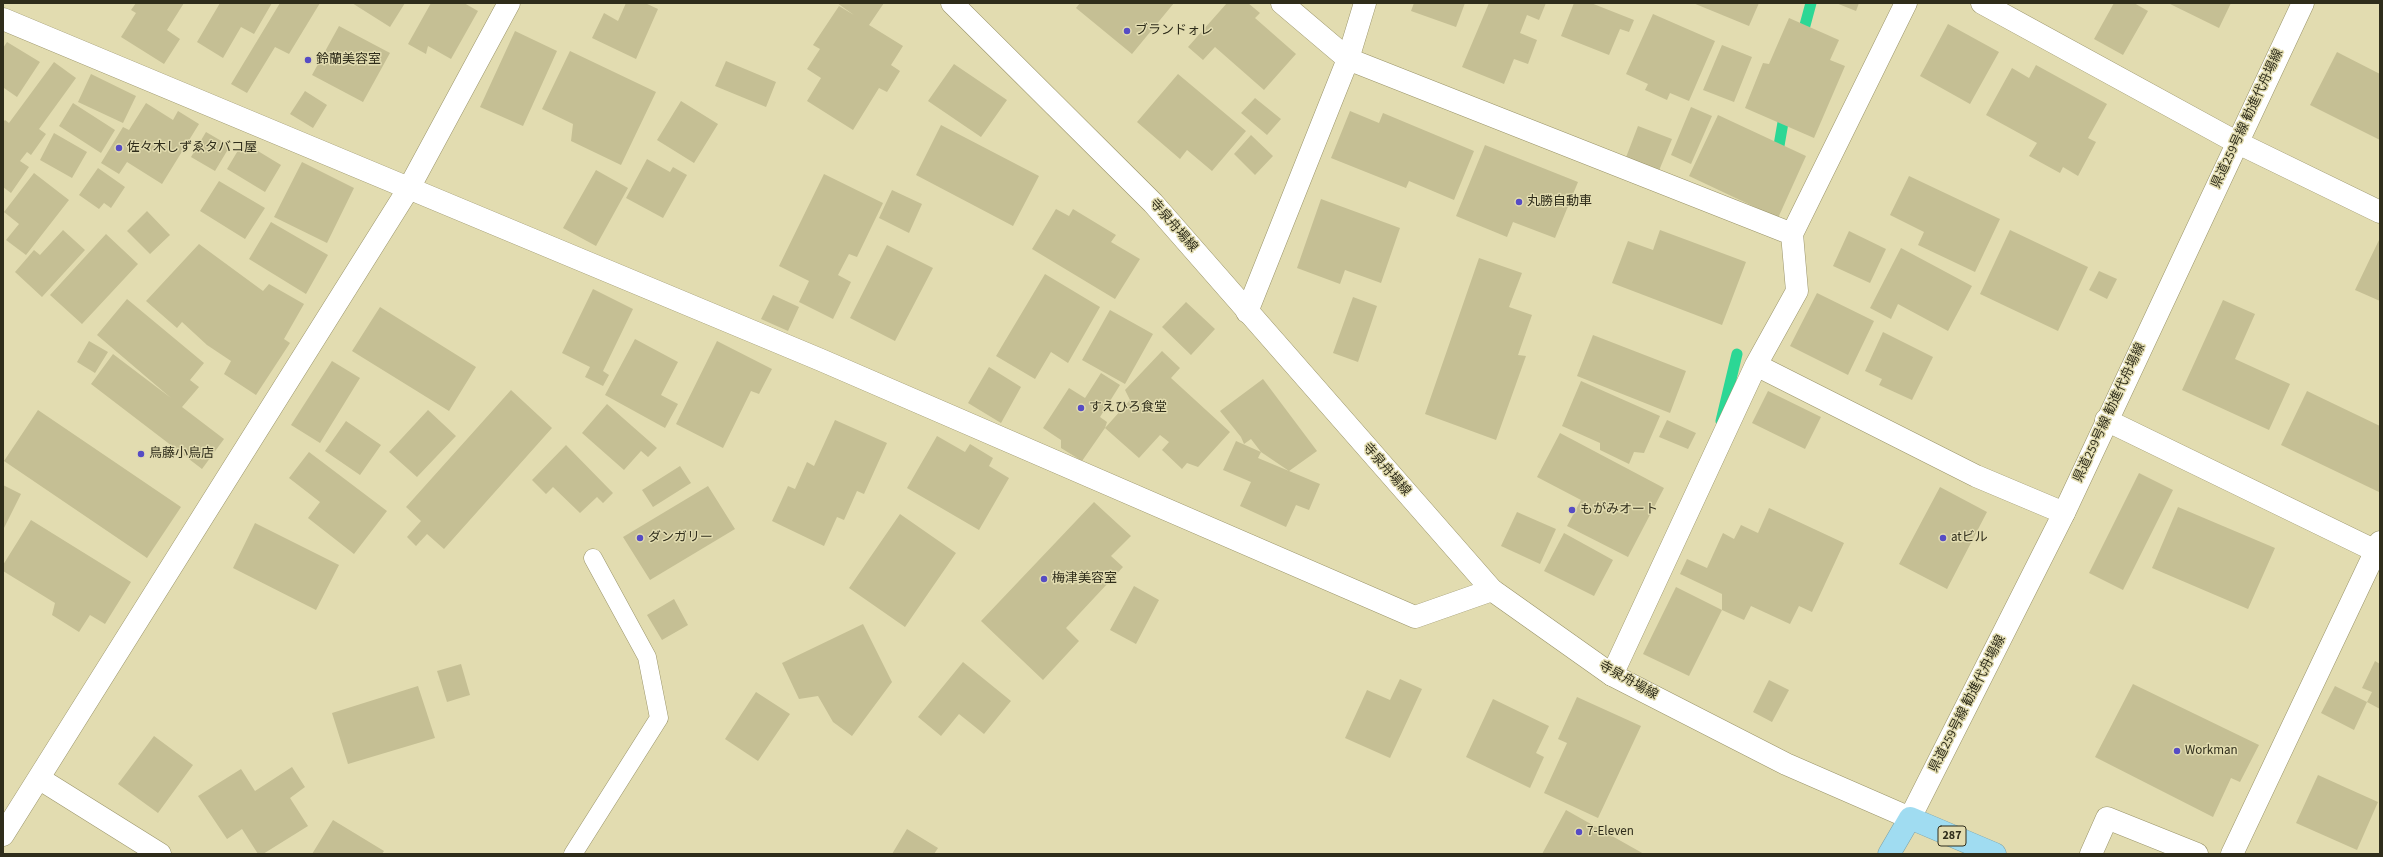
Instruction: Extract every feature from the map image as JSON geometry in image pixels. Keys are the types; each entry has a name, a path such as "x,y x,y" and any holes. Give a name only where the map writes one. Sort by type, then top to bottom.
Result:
{"highway":[{"path":"1889,854 1910,818"},
{"name":"287","path":"1910,818 1995,854"}],"street":[{"path":"3,835 10,812 40,779 409,188 509,3"},
{"path":"1282,3 1348,59 1792,234"},
{"path":"1248,312 1348,59 1365,3"},
{"path":"1612,675 1756,364 1797,291 1792,234 1906,3"},
{"path":"1982,3 2236,142 2380,212"},
{"name":"県道259号線 勧進代舟場線","path":"1910,818 2064,513 2236,142 2303,3"},
{"name":"寺泉舟場線","path":"962,6 1153,203 1492,590 1612,675 1786,764 1910,818"},
{"path":"3,19 828,363 1415,617 1492,590"},
{"path":"1756,364 1976,476 2064,513"},
{"path":"2106,420 2379,548 2232,854"},
{"path":"40,779 160,854"},
{"path":"2091,854 2107,818 2197,854"}],"lane":[{"path":"573,854 659,718 647,657 593,558"}],"building":[{"path":"136,3 184,3 167,30 180,39 164,64 121,37 136,13 131,10"},
{"path":"220,3 272,3 254,34 241,27 223,58 197,42"},
{"path":"280,3 320,3 289,54 275,47 247,93 231,84"},
{"path":"352,3 405,3 390,27"},
{"path":"431,3 464,3 478,11 451,59 428,46 426,54 408,44"},
{"path":"626,3 645,3 658,9 636,59 592,38 604,13 618,21"},
{"path":"837,3 884,3 869,25 903,46 891,65 900,71 887,92 879,88 853,130 807,101 821,78 807,69 820,49 813,45 839,6 854,15"},
{"name":"ブランドォレ","path":"1080,3 1174,3 1132,54 1076,8"},
{"path":"1227,3 1248,3 1260,13 1255,18 1296,54 1264,90 1215,47 1203,60 1188,47"},
{"path":"1414,3 1465,3 1456,27 1411,11"},
{"path":"1489,3 1546,3 1539,20 1527,15 1520,33 1537,40 1528,64 1514,59 1504,84 1462,67"},
{"path":"1574,3 1591,3 1634,20 1629,32 1620,29 1609,55 1561,36"},
{"path":"1693,3 1759,3 1749,26"},
{"path":"1836,3 1859,3 1856,11"},
{"path":"2114,3 2134,3 2148,11 2123,55 2094,39"},
{"path":"2168,3 2231,3 2219,28"},
{"path":"1653,14 1715,41 1689,101 1670,93 1667,100 1645,90 1648,84 1626,74"},
{"path":"1789,18 1839,40 1830,60 1845,66 1814,138 1745,108 1763,63 1769,64"},
{"path":"1948,24 1999,52 1970,104 1920,76"},
{"path":"339,26 390,53 363,102 312,75"},
{"path":"515,31 557,51 523,126 480,107"},
{"path":"7,42 40,62 17,97 4,88 3,90 3,48"},
{"path":"1722,45 1752,57 1734,102 1703,90"},
{"path":"570,51 656,92 621,165 571,141 573,124 542,109"},
{"path":"2337,52 2380,74 2380,140 2310,105"},
{"path":"726,61 776,82 766,107 715,86"},
{"path":"54,62 76,78 39,129 46,134 31,155 27,152 20,161 29,167 11,193 3,187 3,122 5,120 9,123"},
{"path":"954,64 1007,100 981,137 928,101"},
{"path":"2036,65 2107,104 2088,138 2096,142 2078,176 2063,167 2060,173 2029,156 2037,143 1986,115 2012,68 2029,78"},
{"path":"91,74 136,96 123,123 78,102"},
{"path":"1178,74 1246,131 1212,171 1187,150 1180,159 1137,122"},
{"path":"305,91 327,105 313,128 290,114"},
{"path":"1255,98 1281,119 1267,135 1241,113"},
{"path":"681,101 718,124 694,163 657,140"},
{"path":"73,103 115,130 101,153 59,126"},
{"path":"146,103 173,120 178,111 199,124 162,184 127,162 119,174 101,163 123,127 129,130"},
{"path":"1691,107 1712,116 1691,164 1671,155"},
{"path":"1350,111 1379,123 1383,113 1474,151 1454,200 1409,181 1406,188 1331,158"},
{"path":"1718,115 1806,156 1778,218 1689,176"},
{"path":"941,125 1039,176 1013,226 916,175"},
{"path":"1638,126 1672,139 1658,173 1625,160"},
{"path":"206,132 230,146 215,171 191,157"},
{"path":"54,133 87,152 72,178 40,160"},
{"path":"1251,135 1273,156 1255,175 1234,154"},
{"path":"243,142 281,165 265,192 227,169"},
{"path":"1485,145 1578,182 1555,238 1513,222 1507,237 1456,216"},
{"path":"647,159 670,172 673,167 687,175 663,218 626,198"},
{"path":"302,162 354,188 327,243 274,217"},
{"path":"98,168 125,187 111,208 104,203 99,209 79,195"},
{"path":"596,170 628,188 596,246 563,228"},
{"path":"34,173 69,200 26,255 6,240 19,224 4,212"},
{"path":"824,174 883,203 857,257 849,254 838,275 851,282 833,319 799,302 809,281 779,266"},
{"path":"1909,176 2000,219 1975,272 1918,245 1924,232 1890,215"},
{"path":"219,181 265,208 245,239 200,211"},
{"path":"892,190 922,204 909,233 879,218"},
{"path":"1321,199 1400,228 1381,283 1345,270 1340,284 1297,268"},
{"path":"1056,209 1069,216 1073,209 1116,235 1111,242 1140,259 1115,299 1032,249"},
{"path":"147,211 170,235 150,254 127,231"},
{"path":"271,222 328,255 306,294 249,259"},
{"path":"63,230 85,250 42,297 15,272 34,250 40,255"},
{"path":"1660,230 1746,262 1722,325 1612,283 1628,241 1653,250"},
{"path":"2010,230 2088,267 2058,331 1980,294"},
{"path":"1849,231 1886,249 1870,283 1833,266"},
{"path":"106,234 138,264 82,324 50,295"},
{"path":"2380,240 2380,301 2355,290"},
{"path":"199,244 263,291 269,284 304,304 284,339 290,343 256,395 224,374 231,361 207,345 182,322 177,328 146,301"},
{"path":"887,245 933,268 895,341 850,318"},
{"path":"1901,248 1972,286 1948,331 1898,304 1891,319 1870,308"},
{"path":"1479,258 1522,273 1509,307 1532,315 1518,355 1526,356 1496,440 1425,414"},
{"path":"2099,271 2117,279 2107,299 2089,290"},
{"path":"1045,274 1100,307 1068,363 1051,352 1035,379 996,356"},
{"path":"593,289 633,309 603,371 609,375 603,386 585,377 590,367 562,353"},
{"path":"1817,293 1874,321 1848,375 1790,346"},
{"path":"773,295 799,307 788,331 761,319"},
{"path":"1353,297 1377,306 1358,362 1333,353"},
{"path":"127,299 204,363 190,380 199,387 182,407 224,439 202,469 91,384 113,354 171,398 97,335"},
{"path":"2223,300 2255,314 2235,359 2290,384 2269,430 2182,390"},
{"path":"1186,302 1215,329 1191,355 1162,327"},
{"path":"380,307 476,367 449,411 352,351"},
{"path":"1110,310 1153,334 1125,384 1082,360"},
{"path":"1883,332 1933,357 1912,400 1879,385 1882,379 1865,371"},
{"path":"1593,335 1686,371 1670,413 1577,376"},
{"path":"635,339 678,362 661,395 678,404 665,428 605,395"},
{"path":"89,341 108,352 95,373 77,362"},
{"path":"717,341 772,369 759,394 751,391 723,448 676,424"},
{"path":"1162,351 1180,368 1171,378 1230,432 1198,467 1187,463 1182,469 1162,450 1169,442 1160,435 1139,458 1105,428 1130,400 1125,390"},
{"path":"332,361 360,378 320,443 291,425"},
{"path":"989,367 1021,387 1001,423 968,403"},
{"name":"すえひろ食堂","path":"1101,373 1120,385 1100,417 1107,422 1105,428 1082,461 1061,448 1061,440 1043,428 1069,388 1085,398"},
{"path":"1263,379 1317,451 1289,471 1261,452 1251,439 1244,444 1241,437 1220,411"},
{"path":"1581,381 1660,416 1644,453 1634,452 1629,464 1600,450 1600,443 1562,426"},
{"path":"511,390 552,428 444,549 427,534 416,546 407,537 421,521 406,507"},
{"path":"1768,391 1821,417 1805,449 1752,423"},
{"path":"2307,391 2380,426 2379,492 2281,445"},
{"path":"607,404 657,448 648,457 641,451 624,470 582,433"},
{"path":"38,410 181,507 147,558 4,461"},
{"path":"428,410 456,436 417,477 389,452"},
{"path":"835,420 887,443 864,494 857,491 844,520 837,517 824,546 772,521 788,486 795,489 807,462 814,466"},
{"path":"1667,420 1696,433 1688,449 1659,437"},
{"path":"346,421 381,445 360,475 325,451"},
{"path":"1560,433 1664,488 1628,557 1567,526 1581,500 1537,477"},
{"path":"937,436 965,452 970,444 993,458 989,466 1009,478 979,530 907,488"},
{"path":"1236,441 1261,452 1258,458 1320,484 1309,510 1296,505 1286,527 1240,506 1251,482 1223,470"},
{"path":"566,445 613,493 603,503 597,497 580,513 553,487 546,494 532,480"},
{"path":"309,452 387,511 354,554 308,518 320,502 289,478"},
{"path":"680,466 691,483 653,507 642,490"},
{"path":"2139,473 2173,490 2123,590 2089,573"},
{"path":"3,485 21,494 3,530"},
{"path":"708,486 735,529 650,580 623,537"},
{"name":"atビル","path":"1940,487 1987,512 1947,589 1899,564"},
{"path":"1094,502 1131,536 1111,556 1123,567 1066,628 1079,641 1043,680 981,621"},
{"path":"2178,507 2275,548 2248,609 2152,568"},
{"path":"1769,508 1844,543 1812,612 1799,606 1790,624 1751,606 1744,620 1722,610 1722,594 1680,574 1687,559 1707,568 1723,533 1734,539 1741,525 1758,533"},
{"path":"1517,512 1556,529 1540,564 1501,546"},
{"path":"900,514 956,553 905,627 849,588"},
{"path":"31,520 131,582 105,624 90,615 79,632 52,615 55,603 3,571 3,565"},
{"path":"255,523 339,565 316,610 233,568"},
{"path":"1564,533 1613,560 1594,596 1544,571"},
{"path":"1134,586 1159,600 1136,644 1110,630"},
{"path":"1676,587 1722,610 1689,676 1643,654"},
{"path":"674,599 688,625 662,640 647,615"},
{"path":"863,624 892,682 852,736 833,722 818,696 799,699 782,663"},
{"path":"2375,661 2380,664 2380,709 2367,702 2372,692 2362,688"},
{"path":"963,662 1011,701 984,734 959,714 941,736 918,717"},
{"path":"461,664 470,695 447,702 437,671"},
{"path":"1400,679 1422,689 1390,758 1345,738 1367,690 1390,700"},
{"path":"1769,680 1789,690 1772,722 1753,712"},
{"name":"Workman","path":"2133,684 2259,745 2240,782 2231,778 2213,817 2095,757"},
{"path":"418,686 435,738 348,764 332,713"},
{"path":"2335,686 2367,702 2354,730 2321,713"},
{"path":"756,692 790,714 758,761 725,739"},
{"path":"1577,697 1641,726 1598,818 1544,793 1567,743 1558,739"},
{"path":"1493,699 1549,726 1536,753 1544,757 1530,788 1466,757"},
{"path":"154,736 193,765 158,813 118,784"},
{"path":"292,767 305,787 290,798 308,826 263,854 258,854 242,829 227,839 198,796 241,769 255,791"},
{"path":"2318,775 2378,802 2357,850 2296,823"},
{"name":"7-Eleven","path":"1566,810 1644,854 1542,854"},
{"path":"333,820 384,851 382,854 312,854"},
{"path":"907,829 938,848 934,854 892,854"}],"waterway":[{"path":"1801,40 1811,3"},
{"path":"1777,157 1785,111"},
{"path":"1721,421 1737,354"}],"place":[{"name":"ブランドォレ","path":"1127,31"},
{"name":"鈴蘭美容室","path":"308,60"},
{"name":"佐々木しずゑタバコ屋","path":"119,148"},
{"name":"丸勝自動車","path":"1519,202"},
{"name":"すえひろ食堂","path":"1081,408"},
{"name":"鳥藤小鳥店","path":"141,454"},
{"name":"もがみオート","path":"1572,510"},
{"name":"ダンガリー","path":"640,538"},
{"name":"atビル","path":"1943,538"},
{"name":"梅津美容室","path":"1044,579"},
{"name":"Workman","path":"2177,751"},
{"name":"7-Eleven","path":"1579,832"}]}
